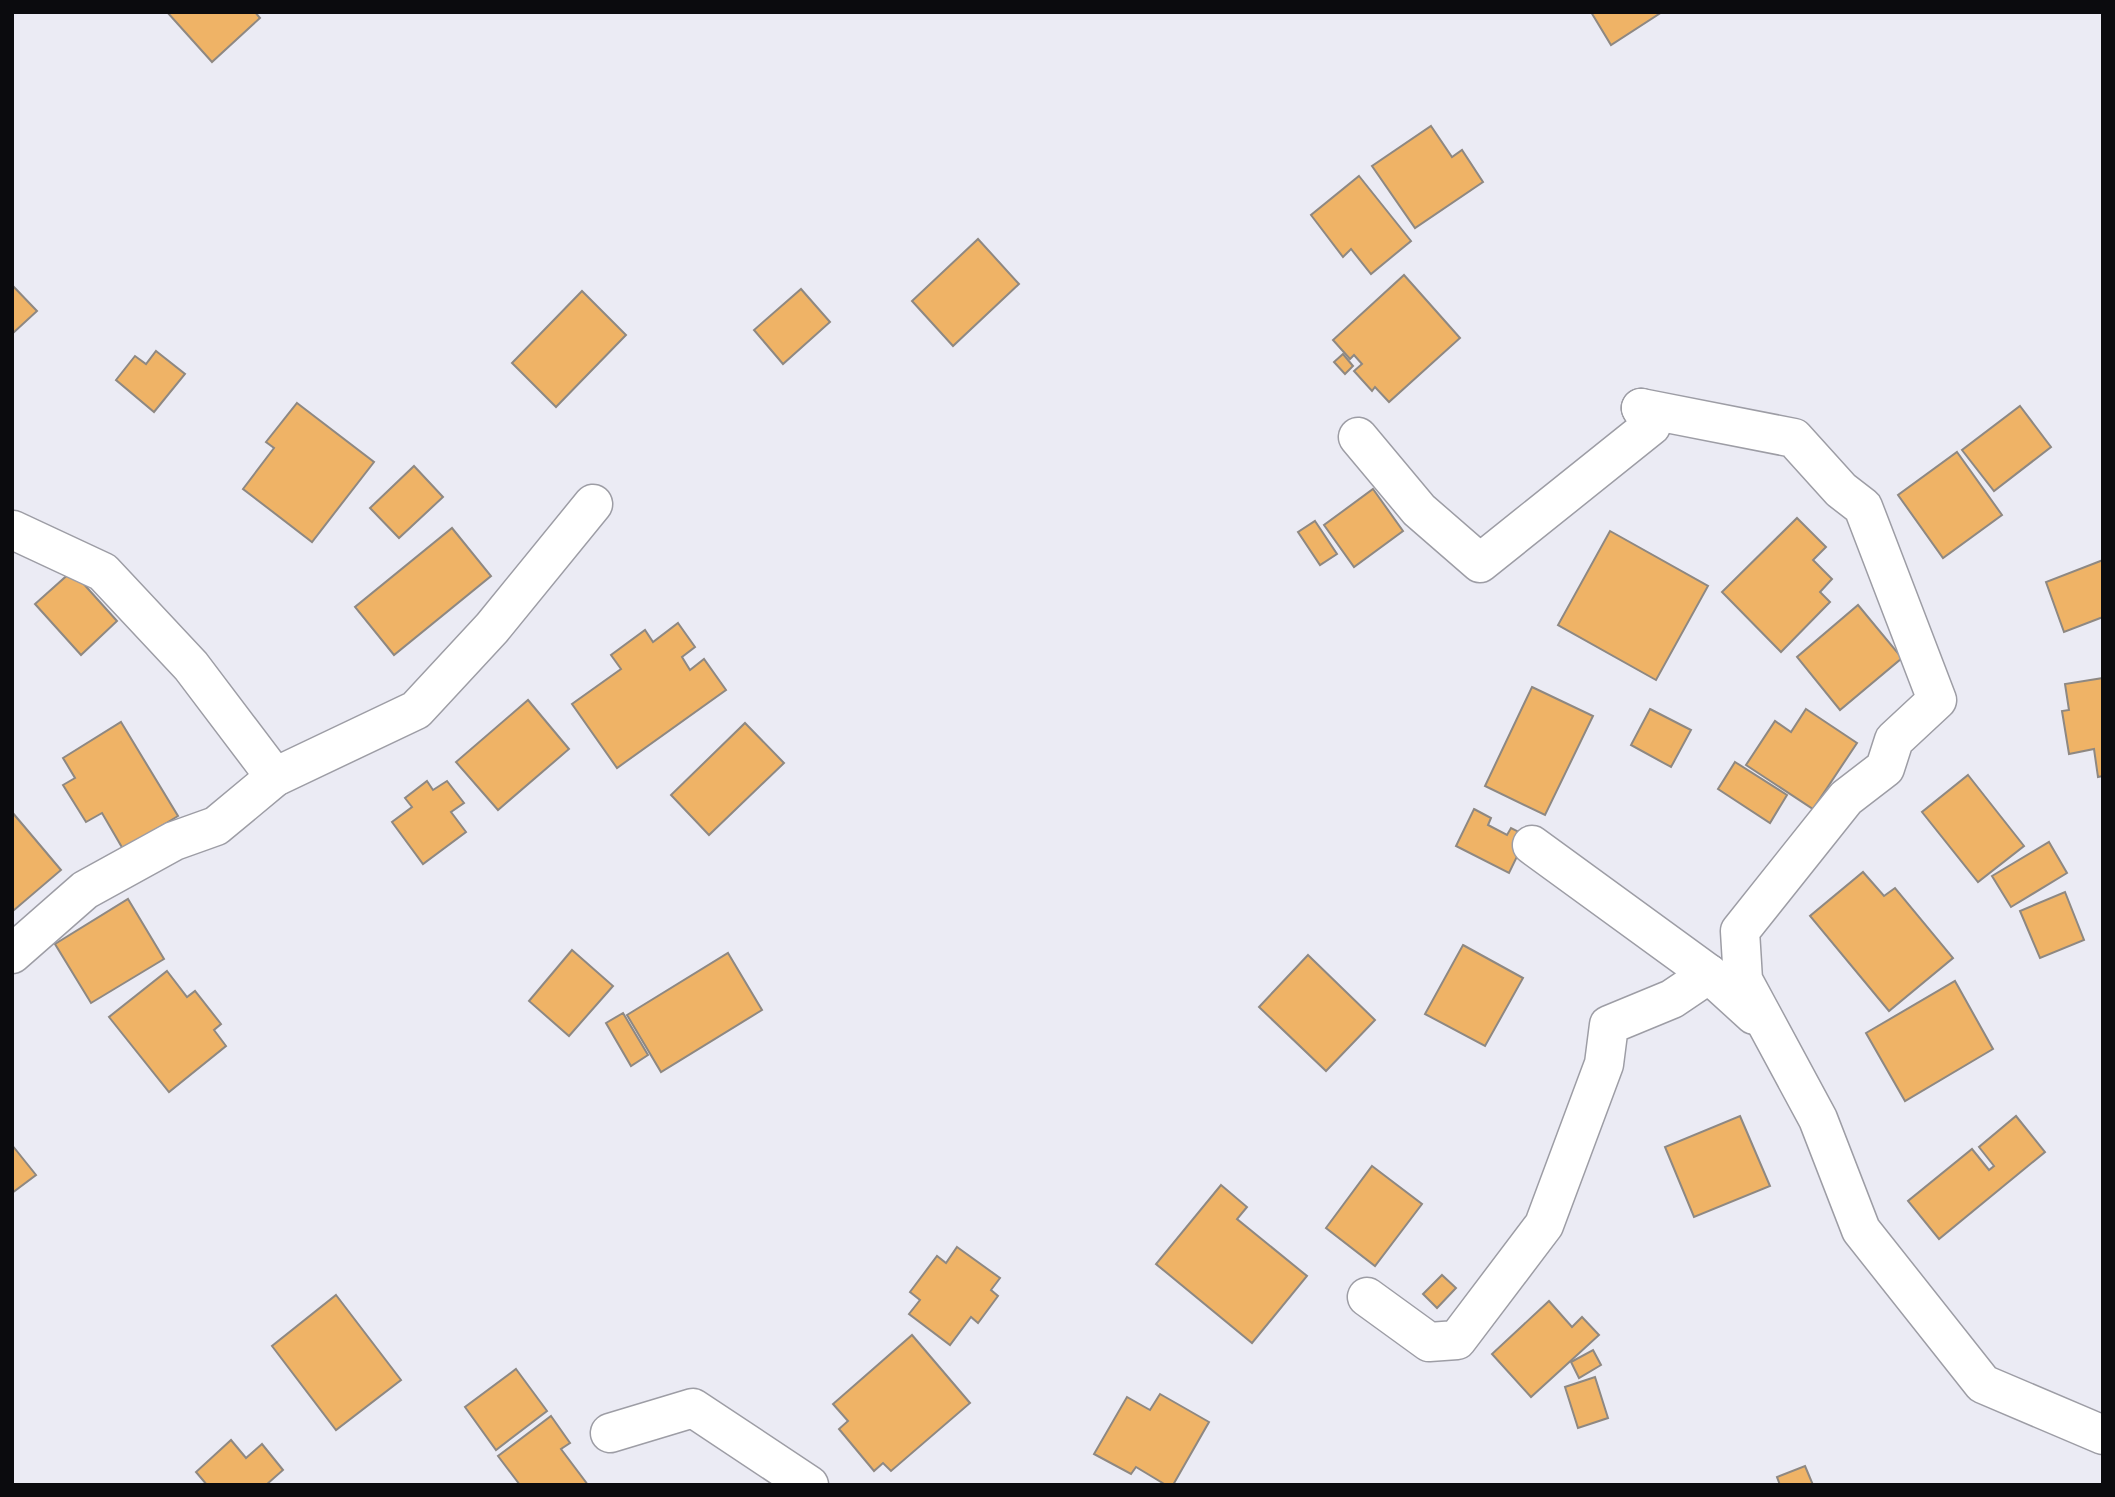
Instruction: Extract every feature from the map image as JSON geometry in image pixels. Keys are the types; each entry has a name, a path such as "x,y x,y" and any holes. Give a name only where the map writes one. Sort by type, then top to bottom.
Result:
{"street":[{"path":"1358,437 1419,510 1480,563 1651,426 1641,408 1794,438 1840,490 1863,507 1937,700 1894,740 1885,768 1846,798 1740,931 1743,980 1818,1119 1861,1230 1983,1384 2103,1435"},
{"path":"12,954 85,890 174,841 216,826 275,777 416,710 492,628 593,504"},
{"path":"13,530 103,572 191,666 275,777"},
{"path":"1532,845 1709,974 1771,1030"},
{"path":"1367,1297 1429,1342 1457,1340 1544,1225 1604,1064 1609,1026 1672,999 1709,974"},
{"path":"610,1433 693,1409 808,1485"}],"building":[{"path":"167,12 255,12 260,18 212,62"},
{"path":"1591,12 1662,12 1611,45"},
{"path":"1431,126 1452,157 1462,150 1483,182 1415,228 1372,166"},
{"path":"1359,176 1411,241 1371,274 1351,249 1343,257 1311,215"},
{"path":"978,239 1019,284 953,346 912,301"},
{"path":"1404,275 1460,338 1389,402 1375,387 1372,391 1354,371 1362,364 1354,355 1350,359 1333,340"},
{"path":"12,285 37,311 12,334"},
{"path":"801,289 830,322 783,364 754,330"},
{"path":"582,291 626,335 556,407 512,363"},
{"path":"156,351 185,374 154,412 116,380 135,356 146,364"},
{"path":"1343,354 1353,366 1345,374 1334,362"},
{"path":"297,403 374,462 312,542 243,489 274,448 266,442"},
{"path":"2020,406 2051,447 1994,491 1962,450"},
{"path":"1957,452 2002,515 1943,558 1898,495"},
{"path":"414,466 443,497 399,538 370,508"},
{"path":"1373,489 1403,531 1354,567 1324,525"},
{"path":"1797,518 1826,547 1813,560 1832,579 1820,592 1830,602 1781,652 1722,592"},
{"path":"1315,521 1337,554 1320,565 1298,532"},
{"path":"452,528 491,576 394,655 355,607"},
{"path":"1610,531 1708,586 1656,680 1558,625"},
{"path":"2103,560 2103,617 2064,632 2046,582"},
{"path":"72,571 117,621 81,655 35,604"},
{"path":"1858,605 1902,658 1840,710 1797,657"},
{"path":"678,623 695,647 682,657 690,670 704,659 726,690 617,768 572,704 621,669 611,655 645,630 653,642"},
{"path":"2103,678 2103,776 2098,777 2094,749 2069,754 2062,711 2069,710 2065,684"},
{"path":"1532,687 1593,716 1545,815 1485,786"},
{"path":"528,700 569,749 498,810 456,762"},
{"path":"1650,709 1691,730 1671,767 1631,745"},
{"path":"1806,709 1857,743 1813,809 1746,765 1775,721 1791,732"},
{"path":"121,722 178,816 123,849 102,813 86,822 63,785 75,778 63,758"},
{"path":"745,723 784,763 709,835 671,795"},
{"path":"1735,762 1787,795 1770,823 1718,789"},
{"path":"1968,775 2024,846 1978,882 1922,812"},
{"path":"427,781 433,790 447,781 464,803 451,812 466,832 423,864 392,822 412,807 405,798"},
{"path":"1474,809 1491,818 1488,825 1507,835 1511,828 1527,836 1509,873 1456,846"},
{"path":"12,812 61,870 13,911 12,910"},
{"path":"2049,842 2067,873 2011,907 1992,876"},
{"path":"1863,872 1884,896 1895,888 1953,958 1889,1011 1810,916"},
{"path":"2065,892 2084,940 2040,958 2020,911"},
{"path":"128,899 164,959 91,1003 55,944"},
{"path":"1463,945 1523,978 1485,1046 1425,1014"},
{"path":"572,950 613,986 569,1036 529,1001"},
{"path":"728,953 762,1010 661,1072 627,1015"},
{"path":"1308,955 1375,1020 1326,1071 1259,1007"},
{"path":"167,971 187,997 195,991 221,1024 214,1030 226,1046 169,1092 109,1017"},
{"path":"1955,981 1993,1049 1905,1101 1866,1033"},
{"path":"623,1013 648,1055 631,1066 606,1023"},
{"path":"1740,1116 1770,1186 1694,1217 1665,1147"},
{"path":"2016,1116 2045,1152 1939,1239 1908,1201 1972,1149 1989,1170 1994,1166 1979,1147"},
{"path":"12,1145 36,1175 12,1193"},
{"path":"1372,1166 1422,1204 1375,1266 1326,1228"},
{"path":"1221,1185 1247,1207 1237,1219 1307,1276 1252,1343 1156,1264"},
{"path":"957,1247 1000,1278 991,1290 998,1296 978,1323 971,1317 950,1345 909,1314 920,1300 910,1292 937,1256 946,1263"},
{"path":"1442,1275 1456,1288 1437,1308 1423,1294"},
{"path":"336,1295 401,1380 336,1430 272,1346"},
{"path":"1549,1301 1572,1327 1582,1317 1599,1335 1531,1397 1492,1354"},
{"path":"912,1335 970,1403 891,1471 883,1463 874,1471 839,1429 848,1421 833,1404"},
{"path":"1593,1350 1601,1365 1579,1378 1571,1362"},
{"path":"516,1369 547,1411 496,1450 465,1407"},
{"path":"1595,1377 1608,1418 1578,1428 1565,1387"},
{"path":"1160,1394 1209,1422 1173,1485 1166,1485 1136,1467 1131,1474 1094,1454 1127,1397 1150,1410"},
{"path":"551,1416 570,1443 561,1449 588,1485 520,1485 498,1456"},
{"path":"231,1440 246,1458 262,1444 283,1470 266,1485 207,1485 196,1472"},
{"path":"1805,1466 1813,1485 1780,1485 1777,1477"}]}
